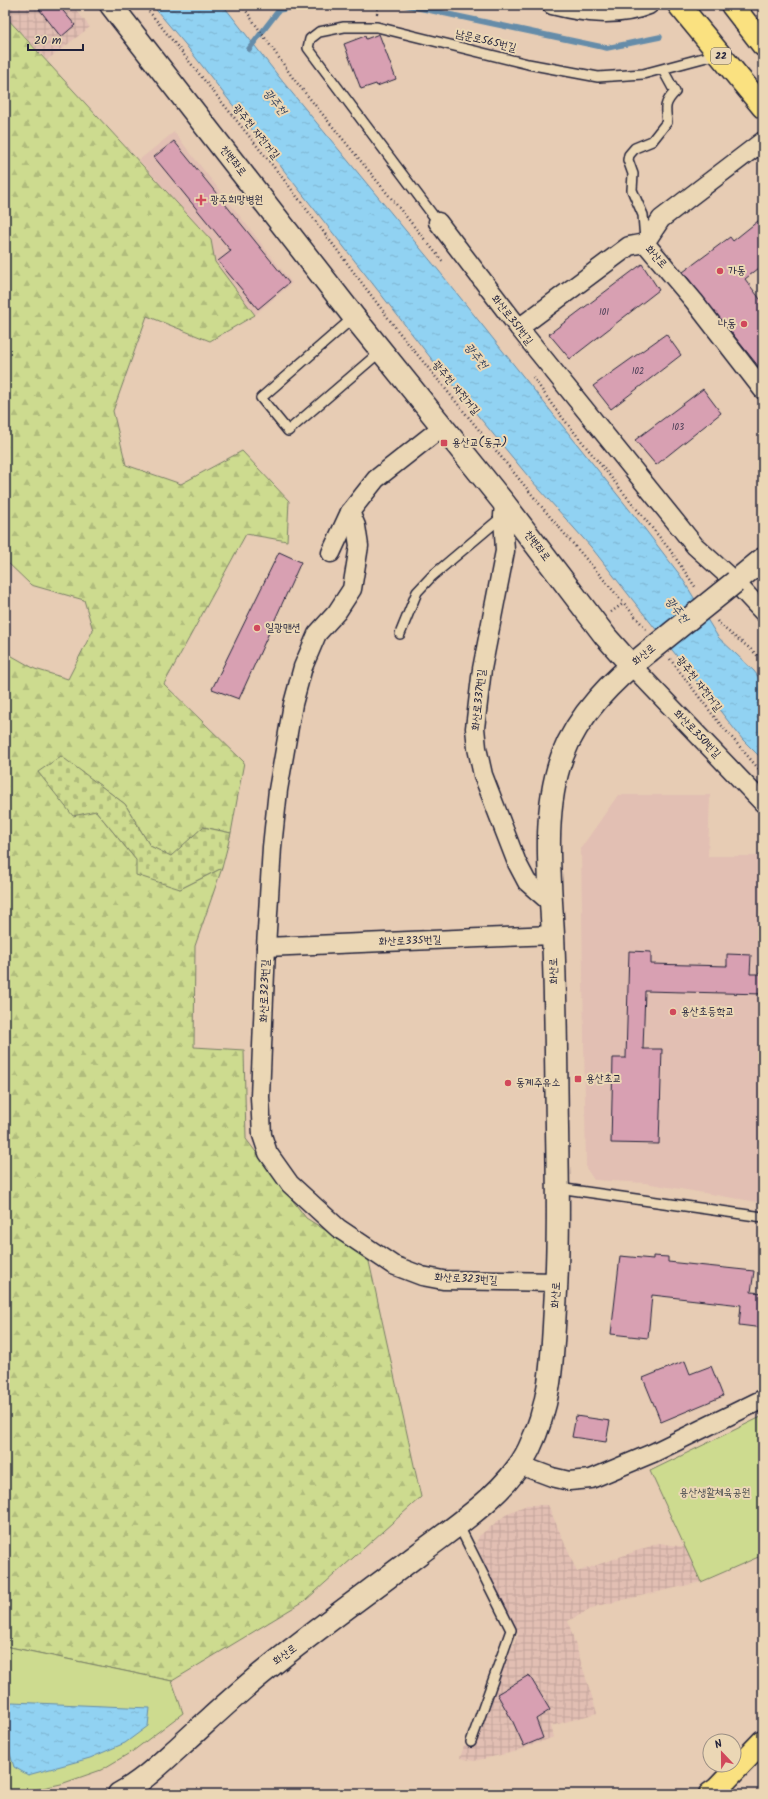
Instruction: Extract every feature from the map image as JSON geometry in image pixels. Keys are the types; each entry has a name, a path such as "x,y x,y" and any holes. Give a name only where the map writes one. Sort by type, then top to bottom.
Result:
{"main road":[{"name":"천변좌로","path":"111,5 354,317 442,427 503,510 606,637 631,665"},
{"name":"22","path":"679,5 763,107"},
{"path":"732,5 763,45"},
{"name":"화산로","path":"119,1794 131,1788 152,1772 221,1708 267,1669 458,1524 489,1498 520,1465 528,1451 543,1414 551,1379 557,1282 558,1188 550,836 556,776 574,732 590,707 631,665 763,559"},
{"path":"710,1794 717,1789 763,1741"}],"street":[{"path":"552,5 596,14 608,14 633,10 649,5"},
{"path":"645,243 661,219 763,141"},
{"name":"화산로351번길","path":"438,222 519,328 695,546 735,582 763,612"},
{"name":"화산로","path":"519,328 628,246 645,243 694,301 763,390"},
{"path":"331,553 350,512 376,479 442,427"},
{"name":"화산로337번길","path":"503,510 505,551 482,668 475,728 477,748 483,775 517,863 527,882 551,903"},
{"name":"화산로323번길","path":"350,512 356,526 360,546 352,589 337,612 317,634 303,667 294,704 278,790 272,847 266,947 260,1121 268,1153 290,1184 338,1228 393,1265 422,1276 443,1280 557,1282"},
{"name":"화산로350번길","path":"631,665 763,803"},
{"name":"화산로335번길","path":"266,947 553,936"},
{"path":"520,1465 552,1477 570,1480 591,1479 653,1453 763,1399"}],"lane":[{"name":"남문로565번길","path":"309,43 310,38 319,32 344,27 377,27 528,64 598,77 643,74 663,70 718,54"},
{"name":"화산로351번길","path":"309,43 308,48 438,222"},
{"path":"645,243 643,215 632,190 633,174 628,160 629,155 635,148 652,141 667,122 664,110 669,98 675,92 663,70"},
{"path":"354,317 261,398 288,431 381,351"},
{"path":"400,634 417,592 432,576 503,510"},
{"path":"558,1188 763,1217"},
{"path":"458,1524 511,1630 470,1742"}],"path":[{"name":"광주천 자전거길","path":"144,5 289,186 398,331 655,647 763,774"},
{"path":"242,5 293,78 447,266"},
{"path":"533,376 553,406 670,550 695,584 698,591"},
{"path":"714,616 736,640 756,652 763,663"}],"shaded area":[{"path":"6,5 72,5 90,27 47,60 5,16"},
{"name":"광주희망병원","path":"174,132 292,283 255,315 215,262 211,240 139,160"},
{"name":"용산초등학교","path":"618,795 710,795 708,856 763,856 763,1203 645,1183 594,1180 586,1168 581,848"},
{"path":"527,1505 548,1505 577,1572 659,1543 685,1547 701,1582 597,1606 568,1621 597,1713 551,1726 554,1737 514,1752 474,1761 460,1758 464,1746 472,1748 492,1694 518,1634 498,1594 476,1544 479,1536 508,1513"}],"green space":[{"path":"5,16 211,240 215,262 255,315 210,341 147,316 113,411 126,465 181,484 242,451 289,501 287,541 246,534 164,684 244,762 231,833 203,827 171,857 150,846 125,804 98,784 96,811 136,860 180,889 222,868 195,946 194,1047 244,1050 246,1139 306,1218 368,1257 421,1497 306,1600 172,1681 5,1646 5,652 35,669 68,679 93,630 84,600 31,585 5,560"},
{"path":"61,756 125,804 150,846 171,856 203,827 231,833 222,868 180,889 136,875 136,860 96,811 73,816 38,772"},
{"name":"용산생활체육공원","path":"763,1416 763,1555 701,1582 650,1471"},
{"path":"5,1646 172,1681 183,1713 133,1751 101,1770 61,1784 15,1794 5,1794"}],"water":[{"name":"광주천","path":"152,5 223,5 283,82 439,271 680,575 718,637 754,671 763,683 763,760 743,740 591,547 532,481 441,371 185,44"},
{"path":"12,1702 150,1708 148,1726 125,1743 90,1758 28,1775 14,1767 5,1738 5,1710"}],"building":[{"path":"36,5 58,5 75,25 61,37"},
{"path":"379,34 396,79 377,86 376,84 361,89 344,44 365,36 366,39"},
{"name":"광주희망병원","path":"174,141 289,283 258,309 218,261 231,251 154,157"},
{"path":"763,217 763,265 745,279 763,303 763,372 683,272 730,237 733,241"},
{"path":"642,264 659,290 570,359 549,334"},
{"path":"666,334 681,355 611,409 593,386"},
{"path":"703,389 721,413 656,465 635,440"},
{"name":"일광맨션","path":"279,552 301,562 239,699 212,689"},
{"path":"629,951 651,952 651,964 727,966 727,954 751,955 750,974 763,974 763,994 645,991 643,1049 662,1049 659,1144 611,1143 613,1058 626,1058"},
{"path":"620,1256 653,1259 653,1256 668,1257 668,1262 754,1271 751,1292 763,1293 763,1328 739,1325 741,1305 652,1295 648,1338 611,1334"},
{"path":"685,1361 690,1374 711,1366 723,1396 661,1422 643,1378"},
{"path":"576,1416 610,1421 606,1442 572,1437"},
{"path":"529,1675 550,1710 536,1719 543,1738 524,1746 513,1722 497,1694"}],"waterway":[{"path":"249,49 279,10 303,5"},
{"path":"405,5 607,48 660,37"}],"place":[{"name":"광주희망병원","path":"201,200"},
{"name":"가동","path":"720,271"},
{"name":"나동","path":"744,324"},
{"name":"용산교(동구)","path":"444,443"},
{"name":"일광맨션","path":"257,628"},
{"name":"용산초등학교","path":"673,1012"},
{"name":"용산초교","path":"578,1079"},
{"name":"동계주유소","path":"508,1083"}]}
